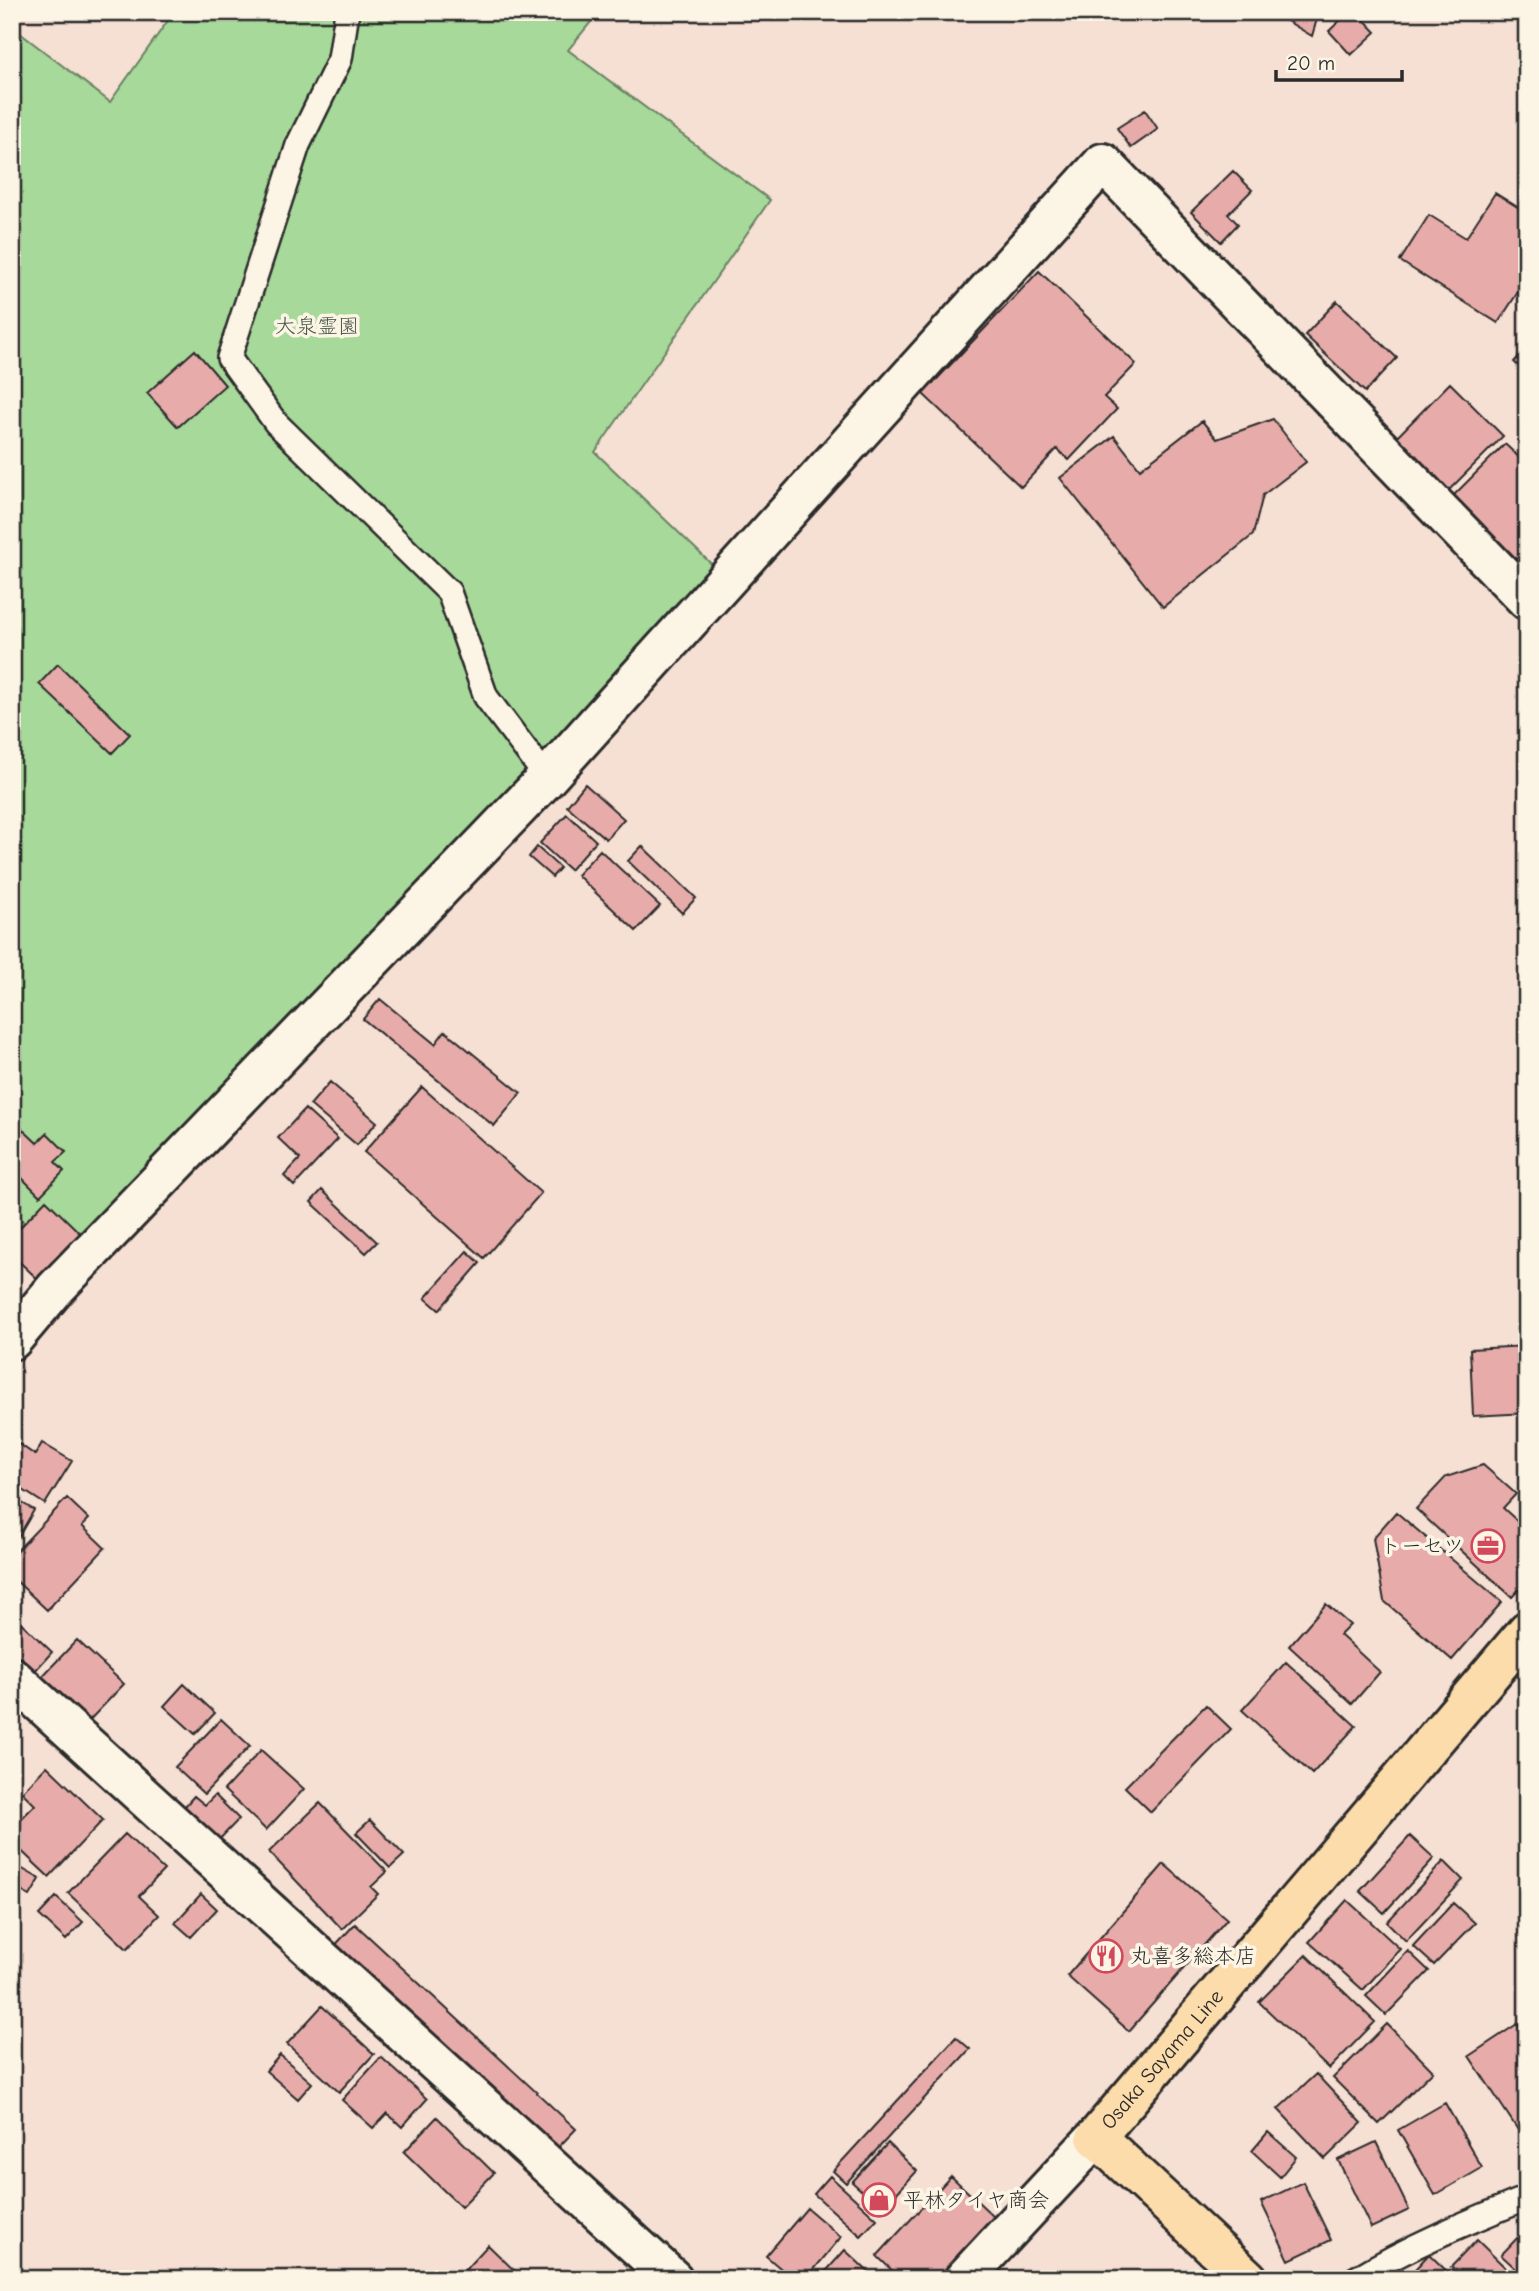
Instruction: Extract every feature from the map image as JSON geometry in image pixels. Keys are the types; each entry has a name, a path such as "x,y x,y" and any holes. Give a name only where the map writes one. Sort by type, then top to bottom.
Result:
{"main road":[{"name":"Osaka Sayama Line","path":"1248,2279 1096,2137 1527,1632"}],"street":[{"path":"12,1340 55,1289 547,778 1103,163 1527,600"},
{"path":"12,1677 673,2279"},
{"path":"964,2279 1096,2137"}],"lane":[{"path":"347,12 340,59 298,145 229,358 276,423 449,592 486,697 547,778"},
{"path":"1355,2279 1387,2259 1450,2229 1527,2198"}],"green space":[{"name":"大泉霊園","path":"174,12 599,12 568,50 770,200 595,452 727,579 55,1289 12,1199 12,27 110,102"}],"building":[{"path":"1272,12 1319,12 1312,36"},
{"path":"1349,12 1357,12 1376,32 1351,55 1329,31"},
{"path":"1145,110 1158,129 1131,148 1117,128"},
{"path":"1233,171 1252,190 1228,214 1238,224 1221,242 1191,212"},
{"path":"1495,193 1527,213 1527,278 1498,323 1400,261 1429,215 1466,238"},
{"path":"1039,271 1136,364 1104,397 1117,409 1069,460 1057,449 1021,487 923,394"},
{"path":"1337,301 1397,358 1365,392 1305,335"},
{"path":"1527,348 1527,374 1514,362"},
{"path":"195,350 225,385 178,427 147,393"},
{"path":"1450,383 1503,436 1446,493 1394,440"},
{"path":"1273,419 1306,462 1263,495 1253,535 1163,607 1060,478 1114,436 1140,469 1202,421 1217,439"},
{"path":"1505,444 1527,465 1527,551 1515,563 1450,499"},
{"path":"58,664 130,734 112,753 39,684"},
{"path":"585,784 624,819 606,839 567,806"},
{"path":"567,814 596,841 570,870 540,843"},
{"path":"642,846 696,898 682,913 628,861"},
{"path":"537,847 560,868 552,877 529,857"},
{"path":"600,850 660,906 636,931 577,875"},
{"path":"380,999 435,1044 445,1031 521,1093 494,1126 363,1019"},
{"path":"330,1082 377,1122 357,1145 310,1105"},
{"path":"422,1087 541,1193 484,1258 364,1152"},
{"path":"305,1109 338,1139 294,1186 284,1176 300,1159 278,1138"},
{"path":"19,1126 37,1143 47,1133 66,1152 55,1162 64,1171 40,1196 12,1168 12,1132"},
{"path":"322,1190 377,1242 366,1253 311,1202"},
{"path":"46,1200 85,1238 42,1283 12,1255 12,1236"},
{"path":"467,1251 480,1263 439,1310 425,1298"},
{"path":"1527,1346 1527,1413 1473,1416 1470,1349"},
{"path":"42,1443 72,1461 45,1504 12,1483 12,1455 19,1444 35,1455"},
{"path":"1483,1465 1516,1494 1503,1508 1527,1530 1527,1581 1512,1597 1416,1509 1446,1477"},
{"path":"12,1497 34,1510 19,1536 12,1532"},
{"path":"67,1498 89,1519 82,1526 105,1548 47,1610 12,1577 12,1556"},
{"path":"1396,1512 1502,1602 1452,1660 1384,1601 1373,1538"},
{"path":"1326,1604 1350,1625 1340,1635 1380,1672 1352,1704 1289,1646"},
{"path":"13,1615 52,1652 33,1673 12,1653"},
{"path":"77,1640 124,1684 82,1728 35,1684"},
{"path":"1286,1662 1356,1726 1312,1774 1242,1710"},
{"path":"184,1684 215,1713 195,1734 164,1706"},
{"path":"1206,1705 1231,1729 1151,1812 1125,1787"},
{"path":"221,1719 250,1746 204,1794 175,1767"},
{"path":"261,1750 304,1789 266,1830 224,1790"},
{"path":"47,1766 103,1820 49,1877 12,1842 12,1828 35,1805 22,1792"},
{"path":"215,1795 239,1819 211,1848 177,1815 194,1796 205,1805"},
{"path":"320,1803 387,1872 371,1887 378,1894 342,1929 269,1852"},
{"path":"370,1820 404,1855 390,1868 356,1833"},
{"path":"125,1834 164,1870 139,1896 159,1915 127,1949 68,1893"},
{"path":"1410,1836 1434,1858 1384,1913 1360,1891"},
{"path":"1444,1861 1463,1880 1406,1941 1387,1922"},
{"path":"12,1863 40,1879 30,1896 12,1886"},
{"path":"1164,1864 1227,1919 1129,2031 1067,1976"},
{"path":"201,1894 217,1909 191,1937 175,1923"},
{"path":"56,1897 83,1922 66,1940 39,1915"},
{"path":"1347,1900 1400,1949 1363,1990 1309,1942"},
{"path":"1453,1903 1475,1923 1434,1965 1413,1946"},
{"path":"355,1924 576,2129 549,2157 328,1953"},
{"path":"1408,1951 1429,1971 1386,2015 1366,1996"},
{"path":"1306,1955 1375,2022 1329,2069 1259,2002"},
{"path":"322,2006 374,2054 339,2092 287,2044"},
{"path":"1387,2024 1433,2071 1379,2124 1333,2078"},
{"path":"1517,2024 1527,2037 1527,2129 1520,2133 1469,2056"},
{"path":"956,2037 970,2049 846,2183 833,2171"},
{"path":"280,2055 312,2083 298,2099 266,2071"},
{"path":"381,2057 427,2099 402,2127 387,2113 373,2128 342,2100"},
{"path":"1316,2074 1362,2123 1325,2159 1278,2109"},
{"path":"1445,2103 1482,2168 1435,2195 1398,2130"},
{"path":"437,2117 494,2173 461,2207 404,2152"},
{"path":"1268,2132 1296,2157 1280,2177 1252,2151"},
{"path":"1376,2142 1409,2210 1371,2228 1338,2160"},
{"path":"888,2143 917,2171 882,2209 852,2182"},
{"path":"830,2176 877,2219 861,2236 814,2194"},
{"path":"951,2176 994,2217 936,2279 901,2279 877,2256"},
{"path":"1303,2182 1331,2240 1289,2260 1261,2202"},
{"path":"807,2208 841,2237 806,2279 793,2279 766,2256"},
{"path":"1522,2233 1527,2238 1527,2279 1501,2255"},
{"path":"1477,2240 1517,2279 1464,2279 1451,2267"},
{"path":"488,2245 523,2279 470,2279 463,2272"},
{"path":"845,2250 876,2279 819,2279"},
{"path":"1429,2254 1455,2279 1406,2279"}],"place":[{"name":"トーセツ","path":"1488,1546"},
{"name":"丸喜多総本店","path":"1106,1956"},
{"name":"平林タイヤ商会","path":"879,2200"}]}
